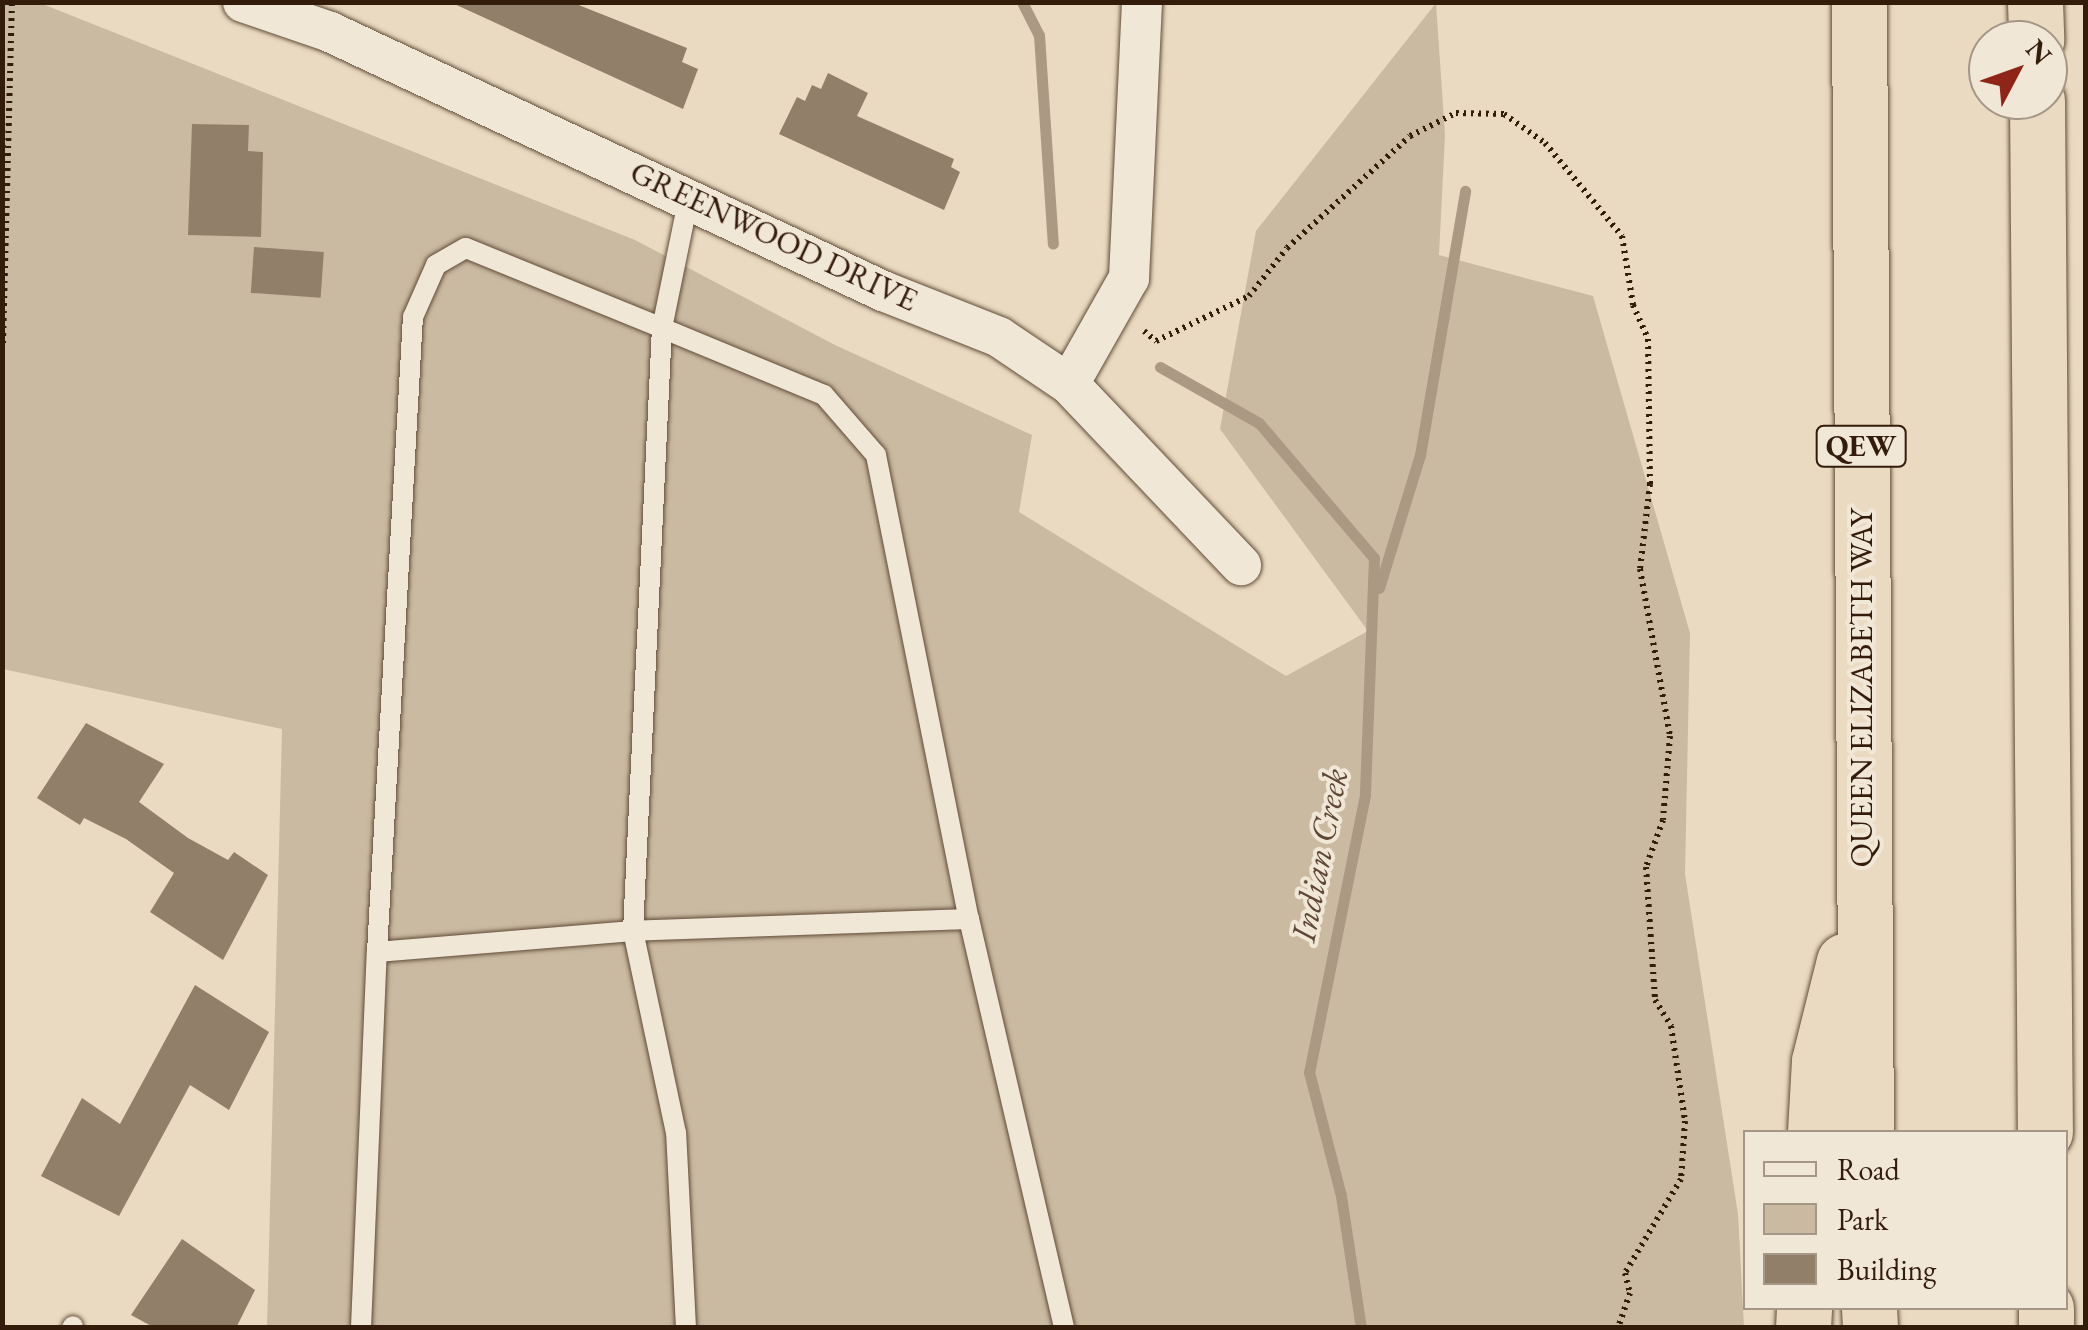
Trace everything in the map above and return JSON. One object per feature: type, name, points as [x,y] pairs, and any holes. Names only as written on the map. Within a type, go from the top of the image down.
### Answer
[{"type":"highway","name":"QUEEN ELIZABETH WAY","points":[[1859,2],[1866,1130]]},
{"type":"highway","points":[[2036,120],[2045,1130]]},
{"type":"highway","points":[[1815,1130],[1819,1060],[1862,890]]},
{"type":"street","name":"GREENWOOD DRIVE","points":[[242,2],[334,18],[883,291],[999,338],[1069,384],[1241,565]]},
{"type":"street","points":[[1069,384],[1130,278],[1142,2]]},
{"type":"lane","points":[[686,1328],[676,1133],[633,931],[662,328],[690,194]]},
{"type":"lane","points":[[361,1328],[377,952],[413,318],[436,265],[466,248],[824,395],[876,455],[969,918],[1064,1328]]},
{"type":"lane","points":[[377,952],[633,931],[969,918]]},
{"type":"path","points":[[3,342],[12,2]]},
{"type":"path","points":[[1112,306],[1156,341],[1249,296],[1287,248],[1410,136],[1456,113],[1504,114],[1545,143],[1622,236],[1633,305],[1648,338],[1650,484],[1640,570],[1670,736],[1662,820],[1646,868],[1655,1000],[1671,1026],[1684,1121],[1681,1179],[1625,1273],[1630,1293],[1618,1328]]},
{"type":"green space","points":[[3,3],[40,3],[635,240],[835,345],[1032,435],[1019,512],[1286,676],[1368,631],[1220,429],[1256,231],[1436,3],[1445,135],[1439,255],[1593,296],[1690,633],[1685,874],[1738,1214],[1744,1327],[267,1327],[282,729],[3,669]]},
{"type":"building","points":[[450,2],[571,2],[687,48],[682,62],[698,69],[683,109]]},
{"type":"building","points":[[828,73],[868,93],[857,116],[954,159],[951,167],[960,172],[944,210],[779,134],[797,97],[805,101],[812,85],[821,89]]},
{"type":"building","points":[[192,124],[249,125],[248,151],[263,152],[261,237],[188,235]]},
{"type":"building","points":[[254,247],[324,252],[321,298],[251,293]]},
{"type":"building","points":[[86,723],[164,764],[139,802],[188,838],[228,860],[234,852],[268,875],[223,960],[150,912],[174,873],[126,839],[84,818],[80,825],[37,798]]},
{"type":"building","points":[[195,985],[269,1032],[229,1110],[190,1085],[119,1216],[41,1176],[82,1098],[120,1124]]},
{"type":"building","points":[[182,1239],[255,1290],[236,1328],[155,1328],[131,1315]]},
{"type":"waterway","name":"Indian Creek","points":[[1022,2],[1039,35],[1053,244]]},
{"type":"waterway","points":[[1379,588],[1420,455],[1465,191]]},
{"type":"waterway","name":"Indian Creek","points":[[1160,367],[1259,423],[1374,558],[1365,795],[1309,1072],[1341,1196],[1361,1328]]}]
